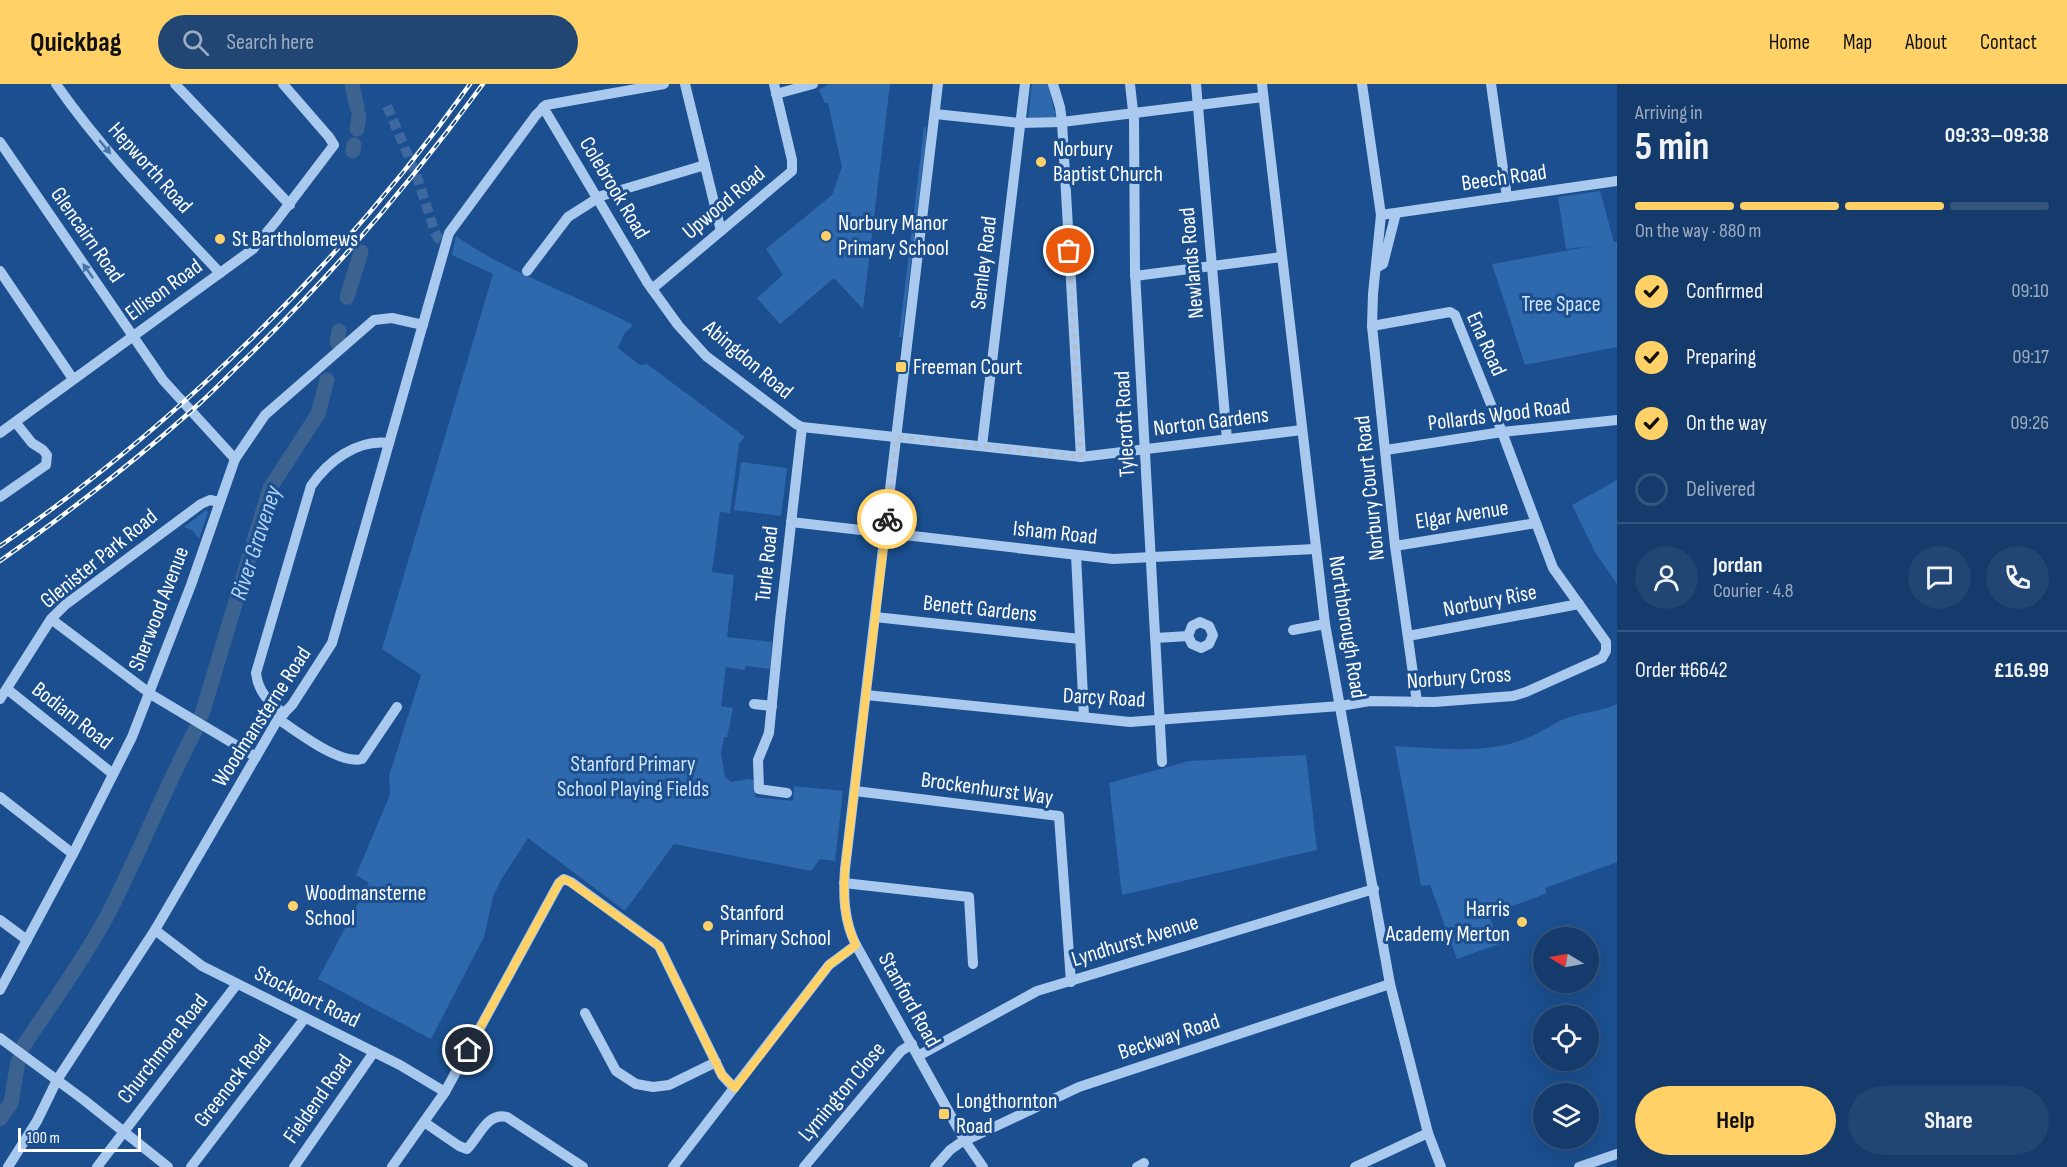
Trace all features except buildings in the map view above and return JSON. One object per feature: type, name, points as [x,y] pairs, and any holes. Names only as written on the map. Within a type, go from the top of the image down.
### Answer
[{"type":"street","name":"Hepworth Road","points":[[56,84],[79,117],[121,167],[220,273]]},
{"type":"street","points":[[175,84],[290,205]]},
{"type":"street","name":"Ellison Road","points":[[1,431],[16,423],[253,249],[290,205],[328,154],[334,142],[283,84]]},
{"type":"street","points":[[543,107],[553,103],[647,85],[664,84]]},
{"type":"street","points":[[685,84],[722,231]]},
{"type":"street","points":[[775,89],[813,84]]},
{"type":"street","name":"Stanford Road","points":[[938,84],[844,883],[847,921],[856,945],[965,1141],[982,1167]]},
{"type":"street","name":"Semley Road","points":[[982,446],[1025,84]]},
{"type":"street","points":[[1053,84],[1062,122],[1081,457]]},
{"type":"street","name":"Tylecroft Road","points":[[1130,84],[1134,114],[1136,276],[1162,762]]},
{"type":"street","name":"Newlands Road","points":[[1196,84],[1227,439]]},
{"type":"street","name":"Northborough Road","points":[[1262,84],[1325,624],[1390,984],[1428,1133],[1441,1167]]},
{"type":"street","name":"Norbury Court Road","points":[[1362,84],[1381,215],[1372,326],[1395,546],[1417,702]]},
{"type":"street","points":[[1491,84],[1507,197]]},
{"type":"street","name":"Upwood Road","points":[[652,288],[793,169],[775,89]]},
{"type":"street","points":[[934,114],[1020,123],[1062,122],[1263,97]]},
{"type":"street","name":"Colebrook Road","points":[[543,107],[652,288]]},
{"type":"street","name":"Woodmansterne Road","points":[[8,1167],[37,1121],[57,1080],[155,930],[281,716],[292,705],[332,643],[446,243],[454,225],[543,107]]},
{"type":"street","name":"Glencairn Road","points":[[0,142],[163,380],[235,459]]},
{"type":"street","points":[[527,271],[568,217],[597,198],[705,165]]},
{"type":"street","name":"Beech Road","points":[[1396,213],[1617,181]]},
{"type":"street","points":[[1381,215],[1396,213]]},
{"type":"street","name":"Norbury Court Road","points":[[1376,268],[1383,264],[1396,213]]},
{"type":"street","points":[[1136,276],[1282,257]]},
{"type":"street","points":[[0,272],[73,379]]},
{"type":"street","name":"Abingdon Road","points":[[652,288],[678,325],[701,351],[802,427]]},
{"type":"street","name":"Ena Road","points":[[1372,326],[1453,313],[1502,432]]},
{"type":"street","name":"Sherwood Avenue","points":[[0,990],[73,854],[132,737],[191,585],[235,459],[265,415],[374,320],[392,318],[423,325]]},
{"type":"street","name":"Pollards Wood Road","points":[[1386,450],[1502,432],[1617,420]]},
{"type":"street","points":[[0,497],[46,465],[47,455],[32,443],[16,423]]},
{"type":"street","name":"Norton Gardens","points":[[802,427],[1081,457],[1302,430]]},
{"type":"street","name":"Turle Road","points":[[787,793],[759,789],[758,760],[769,737],[802,427]]},
{"type":"street","points":[[1502,432],[1555,572],[1579,604]]},
{"type":"street","points":[[389,443],[373,443],[351,450],[321,471],[311,486],[256,673],[260,690],[281,716],[319,746],[356,760],[362,759],[397,707]]},
{"type":"street","name":"Glenister Park Road","points":[[3,694],[51,619],[65,605],[201,504],[210,500],[219,502]]},
{"type":"street","name":"Isham Road","points":[[791,522],[1113,559],[1315,549]]},
{"type":"street","name":"Elgar Avenue","points":[[1395,546],[1536,523]]},
{"type":"street","points":[[1076,555],[1084,717]]},
{"type":"street","name":"Norbury Rise","points":[[1408,636],[1579,604]]},
{"type":"street","name":"Norbury Cross","points":[[1340,706],[1370,701],[1417,702],[1494,698],[1520,694],[1599,661],[1606,651],[1605,642],[1579,604]]},
{"type":"street","name":"Benett Gardens","points":[[875,616],[1080,639]]},
{"type":"street","points":[[51,619],[148,692],[256,757]]},
{"type":"street","points":[[1293,630],[1325,624]]},
{"type":"street","points":[[1156,638],[1188,636]]},
{"type":"street","name":"Bodiam Road","points":[[3,694],[113,774]]},
{"type":"street","name":"Darcy Road","points":[[866,695],[1130,722],[1340,706]]},
{"type":"street","points":[[754,704],[772,706]]},
{"type":"street","name":"Brockenhurst Way","points":[[855,791],[1059,816],[1071,982]]},
{"type":"street","points":[[0,797],[73,854]]},
{"type":"street","points":[[392,1167],[445,1092],[559,883],[564,879],[659,946],[725,1080],[735,1088]]},
{"type":"street","points":[[844,883],[969,897],[973,964]]},
{"type":"street","name":"Lyndhurst Avenue","points":[[918,1056],[1030,994],[1374,889]]},
{"type":"street","points":[[0,920],[27,940]]},
{"type":"street","name":"Stockport Road","points":[[155,930],[202,966],[374,1052],[445,1092]]},
{"type":"street","points":[[673,1167],[829,965],[856,945]]},
{"type":"street","name":"Churchmore Road","points":[[97,1167],[237,984]]},
{"type":"street","name":"Beckway Road","points":[[965,1141],[1079,1088],[1390,984]]},
{"type":"street","points":[[585,1013],[616,1071],[636,1084],[653,1087],[667,1086],[716,1062]]},
{"type":"street","name":"Greenock Road","points":[[191,1167],[305,1018]]},
{"type":"street","points":[[0,1038],[168,1167]]},
{"type":"street","name":"Lymington Close","points":[[804,1167],[901,1051],[912,1044]]},
{"type":"street","name":"Fieldend Road","points":[[294,1167],[374,1052]]},
{"type":"street","points":[[424,1122],[467,1149],[492,1118],[503,1116],[583,1167]]},
{"type":"street","points":[[1355,1167],[1428,1133]]},
{"type":"street","points":[[935,1167],[950,1150],[965,1141]]},
{"type":"street","points":[[1579,1167],[1617,1154]]},
{"type":"green space","points":[[829,84],[890,84],[863,309],[834,278],[780,324],[757,298],[783,275],[766,249],[832,195],[842,167],[828,103],[825,103],[819,90]]},
{"type":"green space","points":[[1032,84],[1048,84],[1056,117],[1028,118]]},
{"type":"green space","points":[[924,127],[926,128],[926,143],[902,337],[899,337]]},
{"type":"green space","name":"Tree Space","points":[[1600,191],[1614,242],[1617,242],[1617,347],[1525,365],[1492,264],[1592,246],[1566,249],[1558,197]]},
{"type":"green space","name":"Stanford Primary School Playing Fields","points":[[456,236],[499,262],[633,325],[624,334],[618,348],[640,365],[647,364],[745,437],[739,444],[730,513],[720,512],[712,572],[734,575],[727,637],[772,642],[770,669],[746,666],[745,670],[726,667],[721,706],[733,708],[721,753],[725,777],[731,782],[749,779],[757,781],[755,797],[793,801],[794,786],[843,791],[835,861],[820,859],[811,871],[674,844],[625,911],[528,838],[501,880],[493,897],[484,937],[431,1039],[318,979],[369,883],[356,875],[390,795],[389,776],[421,675],[382,649],[493,274],[452,255]]},
{"type":"green space","points":[[741,462],[787,468],[781,516],[734,510]]},
{"type":"green space","points":[[1617,480],[1617,584],[1595,552],[1572,505]]},
{"type":"green space","points":[[206,510],[208,512],[199,539],[193,531],[184,527]]},
{"type":"green space","points":[[1617,704],[1617,862],[1545,888],[1547,893],[1489,915],[1499,944],[1457,959],[1430,885],[1421,886],[1395,746],[1445,749],[1495,747],[1537,734],[1564,719]]},
{"type":"green space","points":[[1306,755],[1317,850],[1122,895],[1109,783],[1189,761]]},
{"type":"waterway","name":"River Graveney","points":[[352,84],[357,108]]},
{"type":"waterway","name":"River Graveney","points":[[357,129],[359,116]]},
{"type":"waterway","name":"River Graveney","points":[[353,151],[354,145]]},
{"type":"waterway","name":"River Graveney","points":[[347,297],[361,252]]},
{"type":"waterway","name":"River Graveney","points":[[337,342],[339,331]]},
{"type":"waterway","name":"River Graveney","points":[[202,714],[270,488],[318,414],[327,380]]},
{"type":"waterway","name":"River Graveney","points":[[24,1045],[106,918],[195,731]]},
{"type":"waterway","name":"River Graveney","points":[[0,1119],[11,1103],[18,1061]]},
{"type":"tunnel","points":[[387,106],[416,174],[435,232],[438,238],[446,243]]},
{"type":"railway","points":[[0,546],[131,447],[194,393],[255,335],[369,213],[470,84]]},
{"type":"railway","points":[[0,561],[77,505],[152,445],[205,398],[272,332],[305,299],[397,195],[483,84]]},
{"type":"way so far","points":[[887,519],[897,437],[1081,457],[1069,251]]},
{"type":"place","name":"Norbury Baptist Church","points":[[1041,162]]},
{"type":"place","name":"Norbury Manor Primary School","points":[[826,236]]},
{"type":"place","name":"St Bartholomews","points":[[220,239]]},
{"type":"place","name":"Freeman Court","points":[[901,367]]},
{"type":"place","name":"Woodmansterne School","points":[[293,906]]},
{"type":"place","name":"Harris Academy Merton","points":[[1522,922]]},
{"type":"place","name":"Stanford Primary School","points":[[708,926]]},
{"type":"place","name":"Longthornton Road","points":[[944,1114]]},
{"type":"route","points":[[468,1050],[559,883],[564,879],[659,946],[722,1075],[735,1088],[829,965],[856,945],[847,921],[844,893],[845,869],[887,519]]}]
